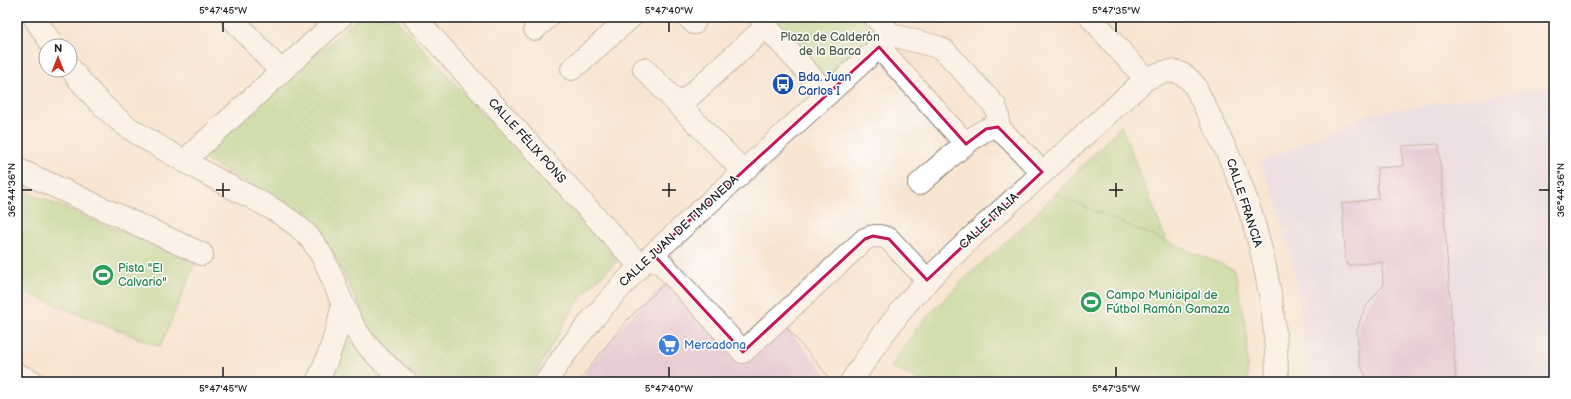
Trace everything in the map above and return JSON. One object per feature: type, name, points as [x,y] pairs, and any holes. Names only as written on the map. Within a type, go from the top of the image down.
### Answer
[{"type":"street","points":[[34,17],[48,38]]},
{"type":"street","points":[[230,17],[281,72]]},
{"type":"street","points":[[184,161],[341,17]]},
{"type":"street","name":"CALLE FÉLIX PONS","points":[[414,17],[646,260],[743,352],[865,239],[873,236],[881,236],[889,239],[927,280]]},
{"type":"street","points":[[572,69],[631,17]]},
{"type":"street","points":[[875,17],[885,41],[966,144]]},
{"type":"street","points":[[1091,17],[1146,78]]},
{"type":"street","points":[[679,106],[764,21],[827,94],[885,41],[938,47],[944,51],[995,106],[998,114],[998,127],[1042,172]]},
{"type":"street","points":[[644,69],[743,171]]},
{"type":"street","name":"CALLE FRANCIA","points":[[1146,78],[1160,72],[1171,71],[1189,78],[1195,86],[1228,154],[1254,223],[1265,270],[1274,318],[1277,382]]},
{"type":"street","points":[[78,77],[111,114],[131,129],[184,161],[294,223],[314,243],[322,254],[342,304],[353,325],[366,344],[384,364],[406,382]]},
{"type":"street","name":"CALLE ITALIA","points":[[851,382],[878,341],[927,280],[1042,172],[1146,78]]},
{"type":"street","name":"CALLE JUAN DE TIMONEDA","points":[[546,382],[576,338],[601,307],[646,260],[827,94]]},
{"type":"street","points":[[920,184],[966,144],[986,129],[998,127]]},
{"type":"street","points":[[17,169],[202,254]]},
{"type":"street","points":[[317,382],[337,334],[342,304]]},
{"type":"street","points":[[17,374],[33,382]]},
{"type":"highlighted area","points":[[879,47],[966,144],[986,129],[998,127],[1042,172],[927,280],[889,239],[873,236],[865,239],[743,352],[653,254]]},
{"type":"shaded area","points":[[1554,86],[1554,382],[1308,382],[1299,294],[1277,204],[1260,162],[1368,114]]},
{"type":"green space","points":[[359,17],[394,17],[618,260],[591,286],[572,310],[531,382],[427,382],[417,376],[391,357],[374,336],[332,251],[321,233],[290,207],[202,158]]},
{"type":"green space","name":"Plaza de Calderón de la Barca","points":[[771,17],[861,17],[878,37],[828,81]]},
{"type":"green space","points":[[1121,126],[1167,242],[1055,194]]},
{"type":"green space","name":"Pista \"El Calvario\"","points":[[19,189],[196,262],[160,347],[17,289],[17,194]]},
{"type":"green space","name":"Campo Municipal de Fútbol Ramón Gamaza","points":[[1055,194],[1235,270],[1246,326],[1248,382],[924,382],[891,367],[919,325],[965,278],[1024,226]]},
{"type":"green space","points":[[352,341],[393,382],[328,382],[339,349],[345,342]]},
{"type":"building","points":[[1439,144],[1456,382],[1368,382],[1359,361],[1357,332],[1361,317],[1367,305],[1383,286],[1382,262],[1346,265],[1342,203],[1378,199],[1377,168],[1403,166],[1402,146]]},
{"type":"building","name":"Mercadona","points":[[670,278],[748,363],[786,327],[828,376],[825,382],[578,382],[626,321]]},
{"type":"place","name":"Bda. Juan Carlos I","points":[[783,84]]},
{"type":"place","name":"Pista \"El Calvario\"","points":[[103,275]]},
{"type":"place","name":"Campo Municipal de Fútbol Ramón Gamaza","points":[[1091,302]]},
{"type":"place","name":"Mercadona","points":[[669,345]]}]
